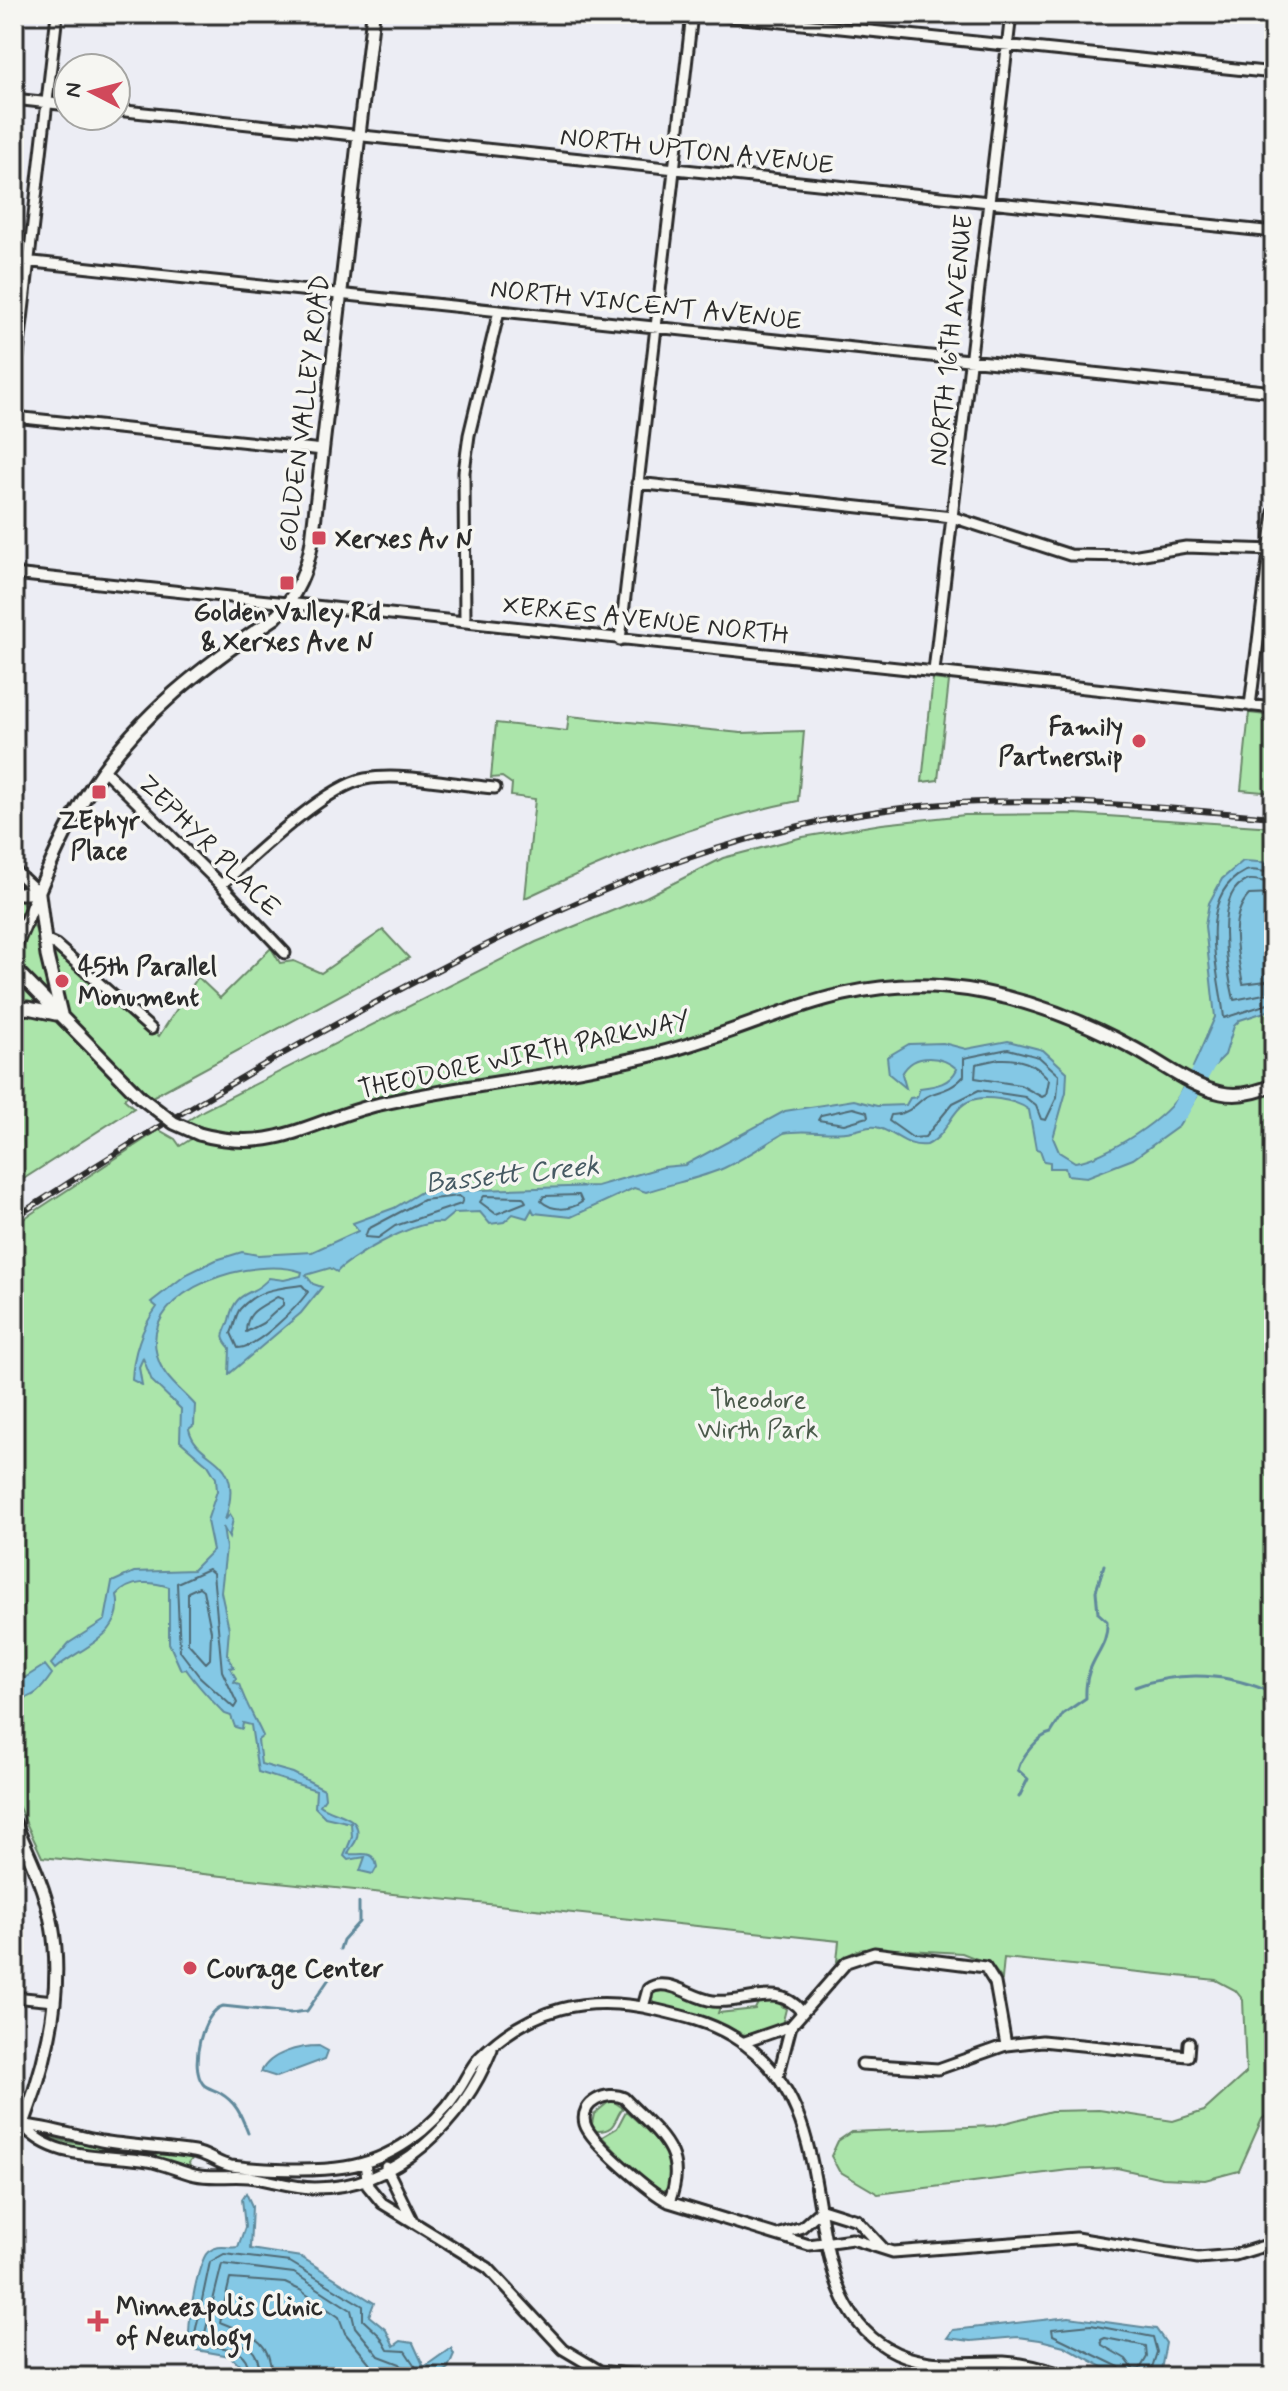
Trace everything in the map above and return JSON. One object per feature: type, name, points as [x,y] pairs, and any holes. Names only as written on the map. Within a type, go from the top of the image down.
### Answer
[{"type":"street","points":[[14,390],[57,14]]},
{"type":"street","name":"GOLDEN VALLEY ROAD","points":[[14,949],[78,811],[103,769],[129,735],[166,698],[290,603],[309,562],[373,14]]},
{"type":"street","points":[[620,640],[692,14]]},
{"type":"street","points":[[706,14],[1274,73]]},
{"type":"street","name":"NORTH 16TH AVENUE","points":[[934,671],[1011,14]]},
{"type":"street","points":[[14,99],[52,103]]},
{"type":"street","name":"NORTH UPTON AVENUE","points":[[132,112],[1274,232]]},
{"type":"street","name":"NORTH VINCENT AVENUE","points":[[14,260],[1274,392]]},
{"type":"street","points":[[465,620],[464,472],[469,435],[499,311]]},
{"type":"street","points":[[14,417],[323,450]]},
{"type":"street","points":[[637,483],[952,517],[1070,555],[1132,556],[1186,547],[1272,550]]},
{"type":"street","points":[[1250,706],[1272,550],[1274,512]]},
{"type":"street","name":"XERXES AVENUE NORTH","points":[[14,574],[1274,708]]},
{"type":"street","name":"ZEPHYR PLACE","points":[[103,769],[285,953]]},
{"type":"street","points":[[221,885],[320,802],[341,787],[361,779],[386,777],[495,788]]},
{"type":"street","points":[[14,870],[39,893],[45,940],[62,1016]]},
{"type":"street","points":[[14,893],[39,893]]},
{"type":"street","points":[[45,940],[56,945],[151,1029]]},
{"type":"street","name":"THEODORE WIRTH PARKWAY","points":[[14,968],[140,1097],[174,1123],[199,1134],[239,1142],[271,1140],[377,1105],[658,1054],[809,1001],[878,987],[968,989],[1034,1004],[1119,1041],[1204,1087],[1235,1095],[1274,1085]]},
{"type":"street","points":[[14,1010],[44,1010],[62,1016]]},
{"type":"street","points":[[14,1822],[40,1882],[50,1916],[55,1954],[54,2001],[23,2125],[14,2145]]},
{"type":"street","points":[[778,2077],[791,2026],[837,1970],[868,1953],[978,1964],[989,1970],[995,1983],[1006,2045]]},
{"type":"street","points":[[643,2007],[648,1989],[662,1984],[713,2001],[775,1995],[795,2003],[802,2012]]},
{"type":"street","points":[[14,1997],[54,2001]]},
{"type":"street","points":[[23,2125],[41,2126],[105,2141],[196,2152],[226,2165],[326,2169],[365,2163],[410,2140],[442,2113],[479,2058],[522,2024],[564,2006],[613,2001],[643,2007],[708,2024],[742,2043],[778,2077],[803,2123],[839,2290],[850,2313],[862,2328],[891,2350],[942,2364],[1026,2364],[1069,2377]]},
{"type":"street","points":[[742,2043],[791,2026]]},
{"type":"street","points":[[862,2064],[938,2069],[1006,2045],[1042,2041],[1188,2056],[1189,2043]]},
{"type":"street","points":[[23,2125],[35,2140],[59,2149],[149,2161],[196,2175],[226,2175],[317,2188],[366,2178],[424,2147],[453,2119],[474,2089],[492,2048]]},
{"type":"street","points":[[669,2202],[678,2171],[666,2141],[624,2098],[615,2094],[604,2095],[592,2103],[586,2113],[587,2128],[640,2184],[669,2202],[809,2245],[852,2239],[901,2252],[1076,2238],[1198,2258],[1235,2255],[1271,2244],[1274,2261]]},
{"type":"street","points":[[382,2157],[411,2218]]},
{"type":"street","points":[[365,2163],[366,2178],[382,2203],[488,2268],[551,2338],[580,2361],[622,2376],[654,2377]]},
{"type":"street","points":[[780,2234],[802,2227],[822,2209]]},
{"type":"street","points":[[822,2209],[857,2220],[885,2250]]},
{"type":"green space","points":[[933,679],[949,681],[938,780],[922,782]]},
{"type":"green space","points":[[1249,713],[1274,716],[1274,793],[1241,790]]},
{"type":"green space","points":[[569,716],[741,733],[804,731],[798,801],[728,818],[658,841],[525,898],[535,799],[511,796],[512,784],[502,777],[491,778],[496,723],[567,731]]},
{"type":"green space","name":"Theodore Wirth Park","points":[[1076,814],[1274,827],[1274,2110],[1262,2119],[1239,2171],[1205,2180],[1162,2178],[1117,2168],[1069,2170],[878,2194],[839,2171],[831,2156],[838,2141],[851,2132],[993,2126],[1051,2111],[1099,2110],[1173,2121],[1204,2111],[1246,2073],[1243,2000],[1235,1990],[1216,1980],[1004,1958],[1002,1979],[990,1964],[962,1953],[873,1948],[858,1950],[837,1961],[839,1941],[42,1857],[14,1797],[14,1225],[159,1130],[175,1139],[180,1146],[207,1129],[187,1121],[204,1110],[536,942],[646,897],[723,858],[803,837],[882,824],[965,815]]},
{"type":"green space","points":[[14,885],[40,939],[147,1033],[151,1029],[159,1036],[198,977],[220,998],[271,948],[280,963],[294,961],[321,973],[383,930],[409,958],[152,1097],[147,1093],[135,1099],[129,1094],[124,1099],[134,1108],[14,1185]]},
{"type":"green space","points":[[663,1989],[720,2007],[718,2013],[755,2009],[759,2001],[774,2000],[786,2009],[782,2025],[745,2035],[698,2015],[654,2003],[651,1993]]},
{"type":"green space","points":[[611,2100],[623,2108],[612,2126],[596,2131],[592,2124],[594,2114]]},
{"type":"green space","points":[[626,2111],[660,2144],[666,2154],[670,2175],[668,2188],[663,2191],[639,2175],[602,2137],[617,2128]]},
{"type":"green space","points":[[40,2135],[68,2142],[194,2156],[189,2163],[191,2170],[66,2148]]},
{"type":"water","points":[[1243,861],[1274,863],[1274,1009],[1240,1020],[1234,1026],[1225,1055],[1206,1074],[1193,1067],[1215,1017],[1205,926],[1209,903],[1222,879]]},
{"type":"water","points":[[1008,1041],[1043,1050],[1067,1072],[1066,1092],[1053,1138],[1059,1152],[1075,1162],[1102,1153],[1136,1134],[1165,1111],[1182,1089],[1197,1097],[1179,1126],[1133,1159],[1087,1177],[1067,1175],[1065,1168],[1050,1168],[1050,1162],[1044,1161],[1040,1150],[1036,1149],[1029,1110],[1011,1102],[982,1098],[961,1106],[944,1130],[927,1145],[907,1142],[873,1127],[844,1132],[784,1133],[715,1172],[646,1192],[634,1188],[571,1217],[534,1213],[532,1209],[527,1218],[513,1214],[504,1222],[490,1224],[480,1212],[454,1213],[442,1223],[415,1228],[381,1242],[337,1272],[330,1268],[306,1275],[313,1284],[322,1287],[301,1313],[229,1374],[230,1348],[224,1334],[236,1302],[269,1278],[284,1280],[301,1276],[302,1272],[258,1268],[232,1273],[207,1281],[185,1293],[167,1309],[157,1329],[158,1360],[166,1375],[195,1405],[194,1425],[189,1429],[194,1440],[218,1462],[230,1482],[225,1520],[230,1514],[233,1519],[229,1538],[223,1527],[226,1548],[221,1592],[229,1629],[227,1654],[234,1667],[230,1668],[236,1678],[234,1682],[239,1684],[263,1736],[258,1740],[261,1764],[293,1773],[324,1789],[325,1798],[320,1805],[355,1824],[356,1839],[348,1854],[373,1857],[377,1867],[373,1874],[360,1871],[365,1857],[348,1860],[344,1856],[352,1837],[351,1823],[325,1817],[315,1807],[316,1790],[258,1772],[251,1725],[243,1723],[242,1729],[235,1727],[231,1716],[214,1703],[186,1669],[181,1670],[169,1643],[169,1587],[141,1583],[122,1590],[117,1595],[115,1621],[108,1631],[55,1669],[51,1664],[69,1643],[105,1620],[112,1582],[134,1572],[193,1570],[213,1550],[207,1521],[217,1491],[216,1478],[208,1465],[180,1441],[181,1409],[152,1381],[143,1358],[139,1367],[142,1385],[132,1380],[139,1341],[157,1307],[151,1302],[187,1274],[242,1252],[258,1255],[312,1252],[358,1231],[353,1223],[394,1208],[421,1192],[597,1186],[663,1167],[685,1165],[785,1111],[854,1100],[877,1106],[906,1105],[910,1098],[917,1097],[920,1088],[946,1081],[957,1069],[945,1061],[921,1059],[902,1074],[906,1088],[889,1074],[887,1057],[909,1044],[943,1043],[966,1049]]},
{"type":"water","points":[[45,1665],[52,1674],[44,1685],[32,1695],[14,1701],[15,1684]]},
{"type":"water","points":[[319,2046],[328,2051],[325,2059],[277,2077],[261,2072],[278,2055],[303,2047]]},
{"type":"water","points":[[246,2193],[252,2206],[250,2249],[301,2257],[374,2303],[369,2316],[386,2330],[394,2346],[401,2341],[413,2343],[424,2367],[451,2348],[454,2354],[448,2368],[437,2377],[241,2377],[240,2366],[230,2356],[191,2349],[190,2315],[200,2269],[212,2249],[238,2247],[245,2227],[242,2199]]},
{"type":"water","points":[[1069,2317],[1156,2329],[1166,2343],[1161,2370],[1154,2377],[1121,2377],[1064,2346],[1040,2340],[1018,2337],[971,2341],[947,2338],[953,2330]]},
{"type":"waterway","name":"Bassett Creek","points":[[1179,1112],[1213,1051]]},
{"type":"waterway","points":[[1019,1797],[1028,1779],[1018,1770],[1027,1753],[1036,1742],[1051,1733],[1063,1714],[1086,1698],[1089,1673],[1107,1632],[1107,1621],[1098,1613],[1096,1591],[1104,1565]]},
{"type":"waterway","points":[[1135,1687],[1170,1678],[1205,1676],[1240,1682],[1274,1694]]},
{"type":"waterway","points":[[340,1949],[343,1940],[359,1922],[359,1903]]},
{"type":"waterway","points":[[248,2133],[234,2105],[204,2085],[199,2076],[200,2041],[209,2018],[223,2006],[290,2013],[307,2011],[333,1973]]},
{"type":"railway","points":[[14,1218],[214,1094],[420,979],[600,892],[724,846],[853,815],[964,803],[1097,803],[1274,817]]},
{"type":"place","name":"Xerxes Av N","points":[[319,538]]},
{"type":"place","name":"Golden Valley Rd & Xerxes Ave N","points":[[287,583]]},
{"type":"place","name":"Family Partnership","points":[[1139,741]]},
{"type":"place","name":"ZEphyr Place","points":[[99,792]]},
{"type":"place","name":"45th Parallel Monument","points":[[62,981]]},
{"type":"place","name":"Courage Center","points":[[190,1968]]},
{"type":"place","name":"Minneapolis Clinic of Neurology","points":[[98,2321]]}]
